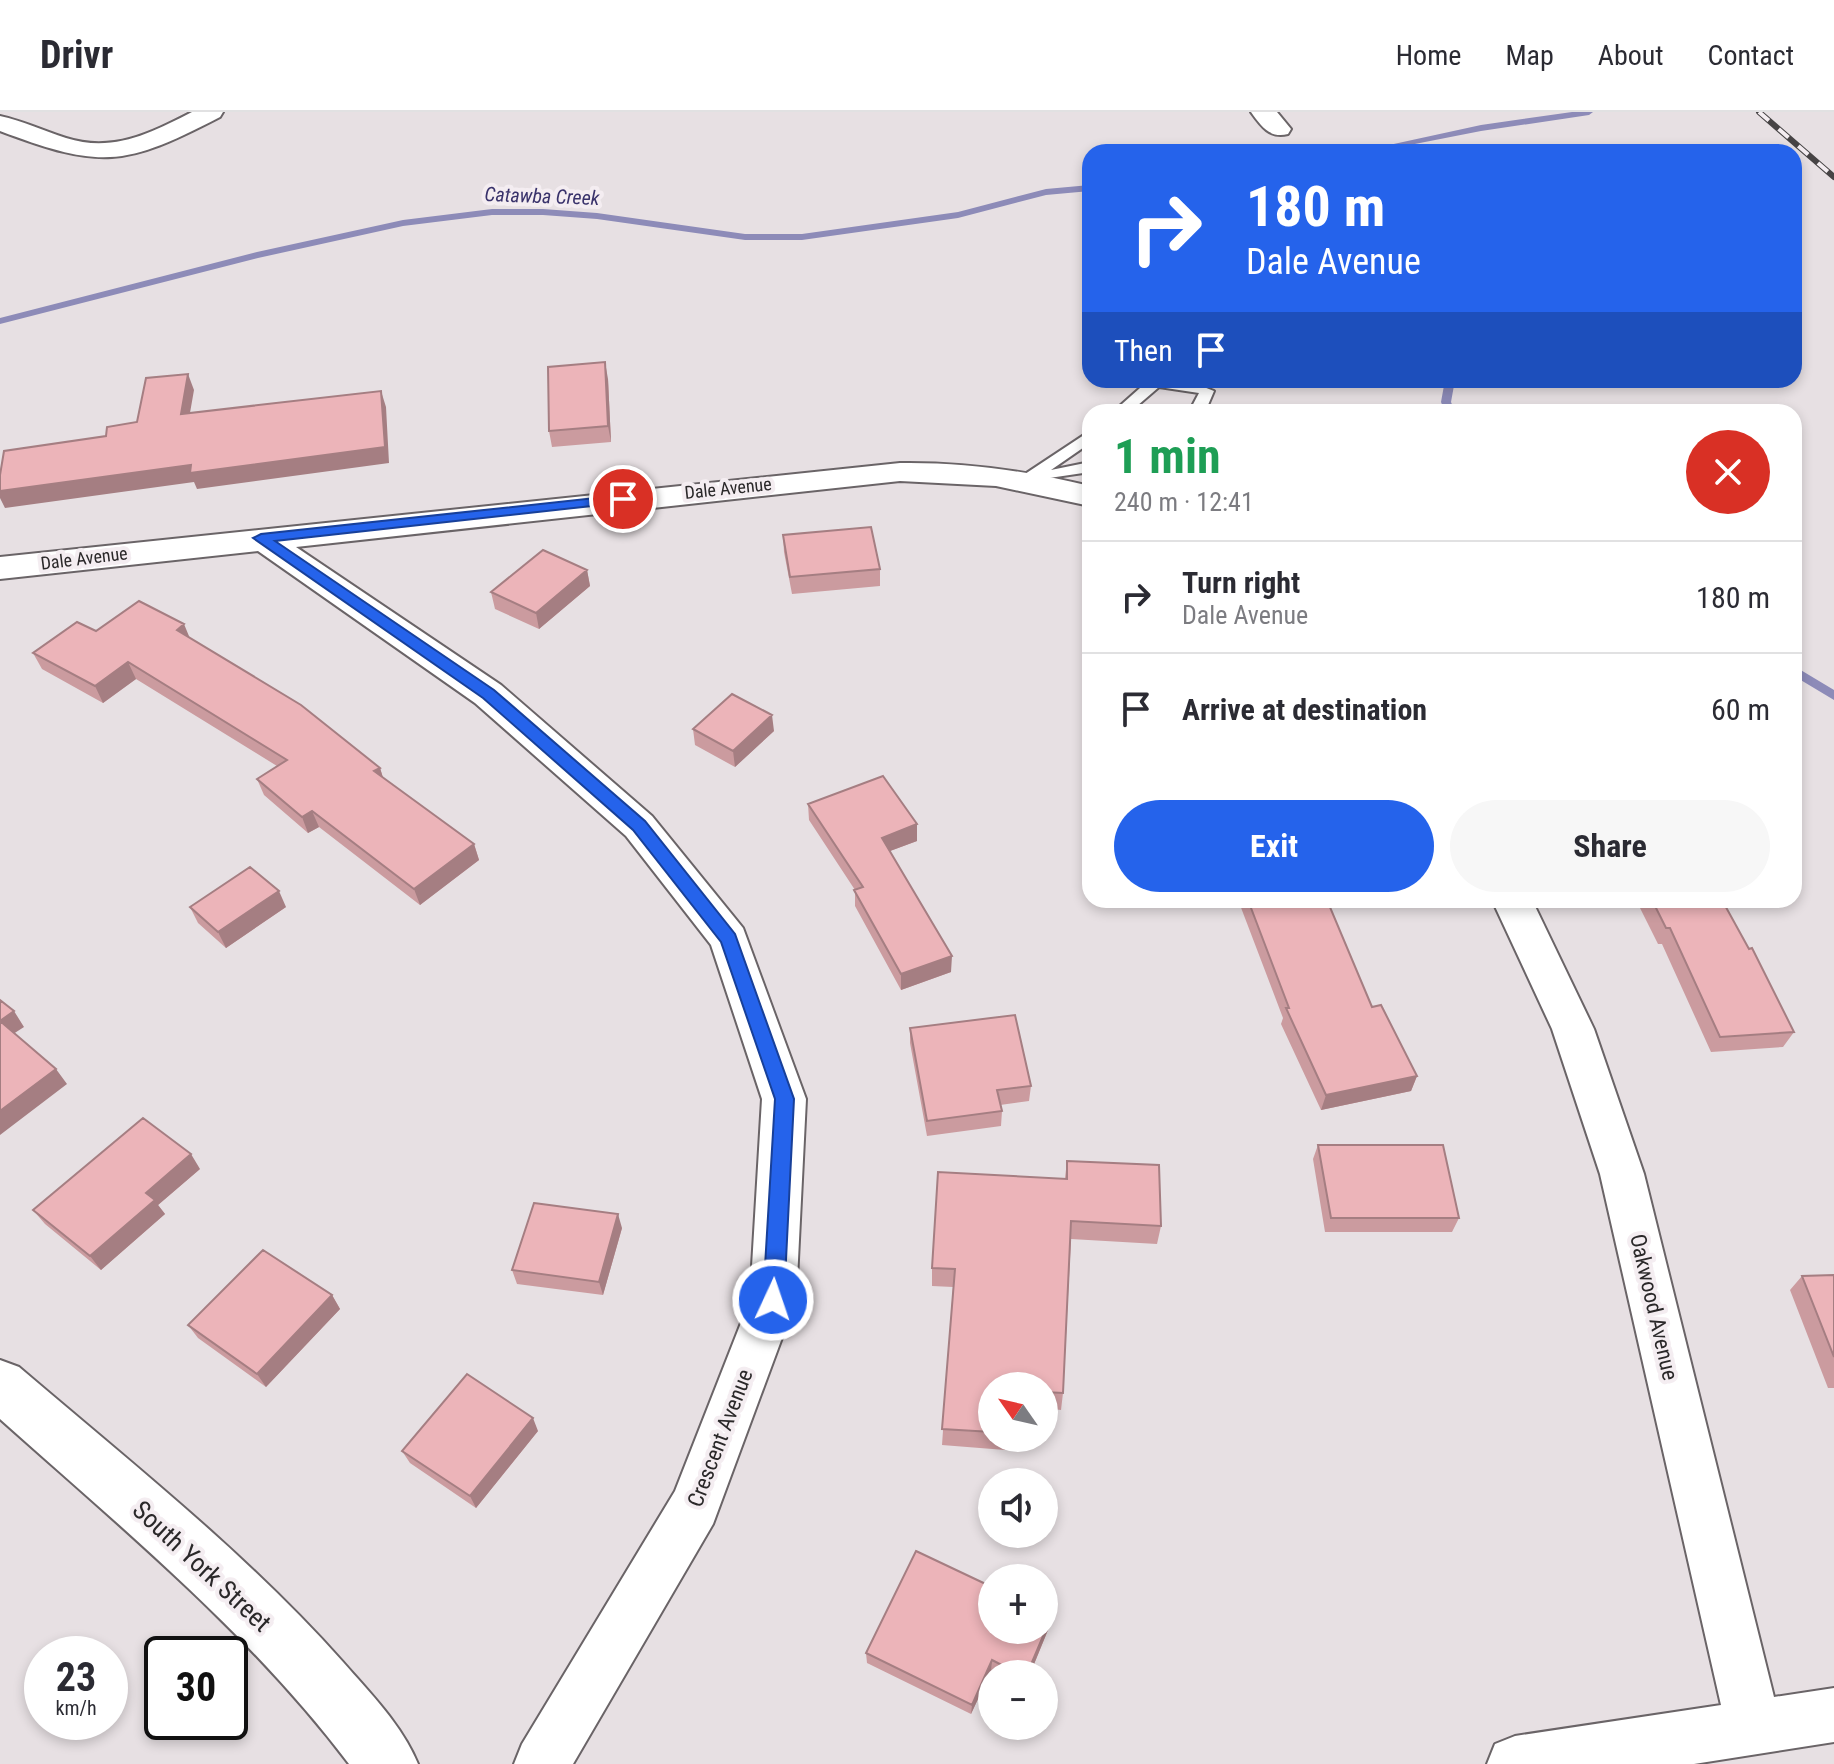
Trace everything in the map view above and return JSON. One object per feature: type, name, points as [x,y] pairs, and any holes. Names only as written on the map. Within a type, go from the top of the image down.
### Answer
[{"type":"main road","name":"South York Street","points":[[0,1385],[230,1588],[302,1661],[387,1764]]},
{"type":"street","points":[[0,123],[71,150],[117,154],[152,142],[211,112]]},
{"type":"street","name":"Dale Avenue","points":[[0,568],[900,472],[946,470],[1028,479]]},
{"type":"street","points":[[1028,479],[1082,494]]},
{"type":"street","name":"Crescent Avenue","points":[[261,538],[488,694],[639,826],[729,939],[784,1099],[773,1300],[695,1506],[542,1764]]},
{"type":"street","name":"Oakwood Avenue","points":[[1516,908],[1573,1029],[1622,1174],[1754,1728]]},
{"type":"street","points":[[1515,1764],[1834,1715]]},
{"type":"lane","points":[[1130,404],[1149,388]]},
{"type":"lane","points":[[1197,388],[1207,391],[1201,404]]},
{"type":"lane","points":[[1028,479],[1082,442]]},
{"type":"lane","points":[[1028,479],[1082,469]]},
{"type":"building","points":[[605,362],[608,426],[549,431],[548,367]]},
{"type":"building","points":[[188,374],[181,414],[381,391],[385,447],[190,473],[191,465],[0,491],[4,451],[106,436],[107,427],[137,422],[146,378]]},
{"type":"building","points":[[871,527],[880,569],[790,577],[783,535]]},
{"type":"building","points":[[543,550],[587,570],[536,613],[491,592]]},
{"type":"building","points":[[139,601],[184,624],[177,630],[301,705],[380,768],[374,771],[474,844],[414,889],[312,811],[302,817],[257,779],[287,760],[128,662],[95,686],[33,653],[77,622],[96,631]]},
{"type":"building","points":[[732,694],[772,715],[733,751],[693,729]]},
{"type":"building","points":[[883,776],[917,824],[882,838],[952,956],[901,974],[854,890],[863,887],[808,804]]},
{"type":"building","points":[[250,867],[279,891],[218,932],[190,907]]},
{"type":"building","points":[[1251,908],[1330,908],[1372,1007],[1381,1005],[1417,1076],[1326,1095],[1286,1008],[1289,1008]]},
{"type":"building","points":[[1656,908],[1726,908],[1749,949],[1752,948],[1794,1032],[1720,1037],[1670,928],[1666,928]]},
{"type":"building","points":[[0,1000],[14,1011],[0,1021]]},
{"type":"building","points":[[1015,1015],[1031,1086],[997,1090],[1002,1111],[927,1121],[910,1028]]},
{"type":"building","points":[[0,1021],[56,1069],[0,1111]]},
{"type":"building","points":[[143,1118],[191,1154],[146,1193],[155,1200],[90,1256],[33,1210]]},
{"type":"building","points":[[1318,1145],[1443,1145],[1459,1218],[1331,1218]]},
{"type":"building","points":[[1067,1161],[1159,1165],[1161,1226],[1071,1221],[1063,1393],[1058,1393],[1058,1372],[978,1372],[978,1431],[942,1429],[955,1269],[932,1268],[938,1172],[1067,1179]]},
{"type":"building","points":[[534,1203],[618,1214],[599,1282],[512,1270]]},
{"type":"building","points":[[263,1250],[332,1295],[257,1374],[188,1325]]},
{"type":"building","points":[[1834,1275],[1834,1357],[1802,1276]]},
{"type":"building","points":[[467,1374],[533,1418],[470,1496],[402,1451]]},
{"type":"building","points":[[916,1551],[978,1580],[978,1644],[1040,1644],[1033,1660],[978,1660],[978,1692],[972,1705],[866,1653]]},
{"type":"waterway","name":"Catawba Creek","points":[[1401,144],[1589,112]]},
{"type":"waterway","name":"Catawba Creek","points":[[0,321],[257,255],[403,223],[492,212],[597,216],[745,237],[802,237],[958,215],[1046,192],[1082,189]]},
{"type":"waterway","points":[[1447,404],[1449,388]]},
{"type":"waterway","points":[[1802,675],[1834,696]]},
{"type":"railway","points":[[1759,112],[1796,144]]},
{"type":"railway","points":[[1802,149],[1834,177]]},
{"type":"route","points":[[623,499],[261,538],[488,694],[639,826],[729,939],[784,1099],[773,1300]]}]
